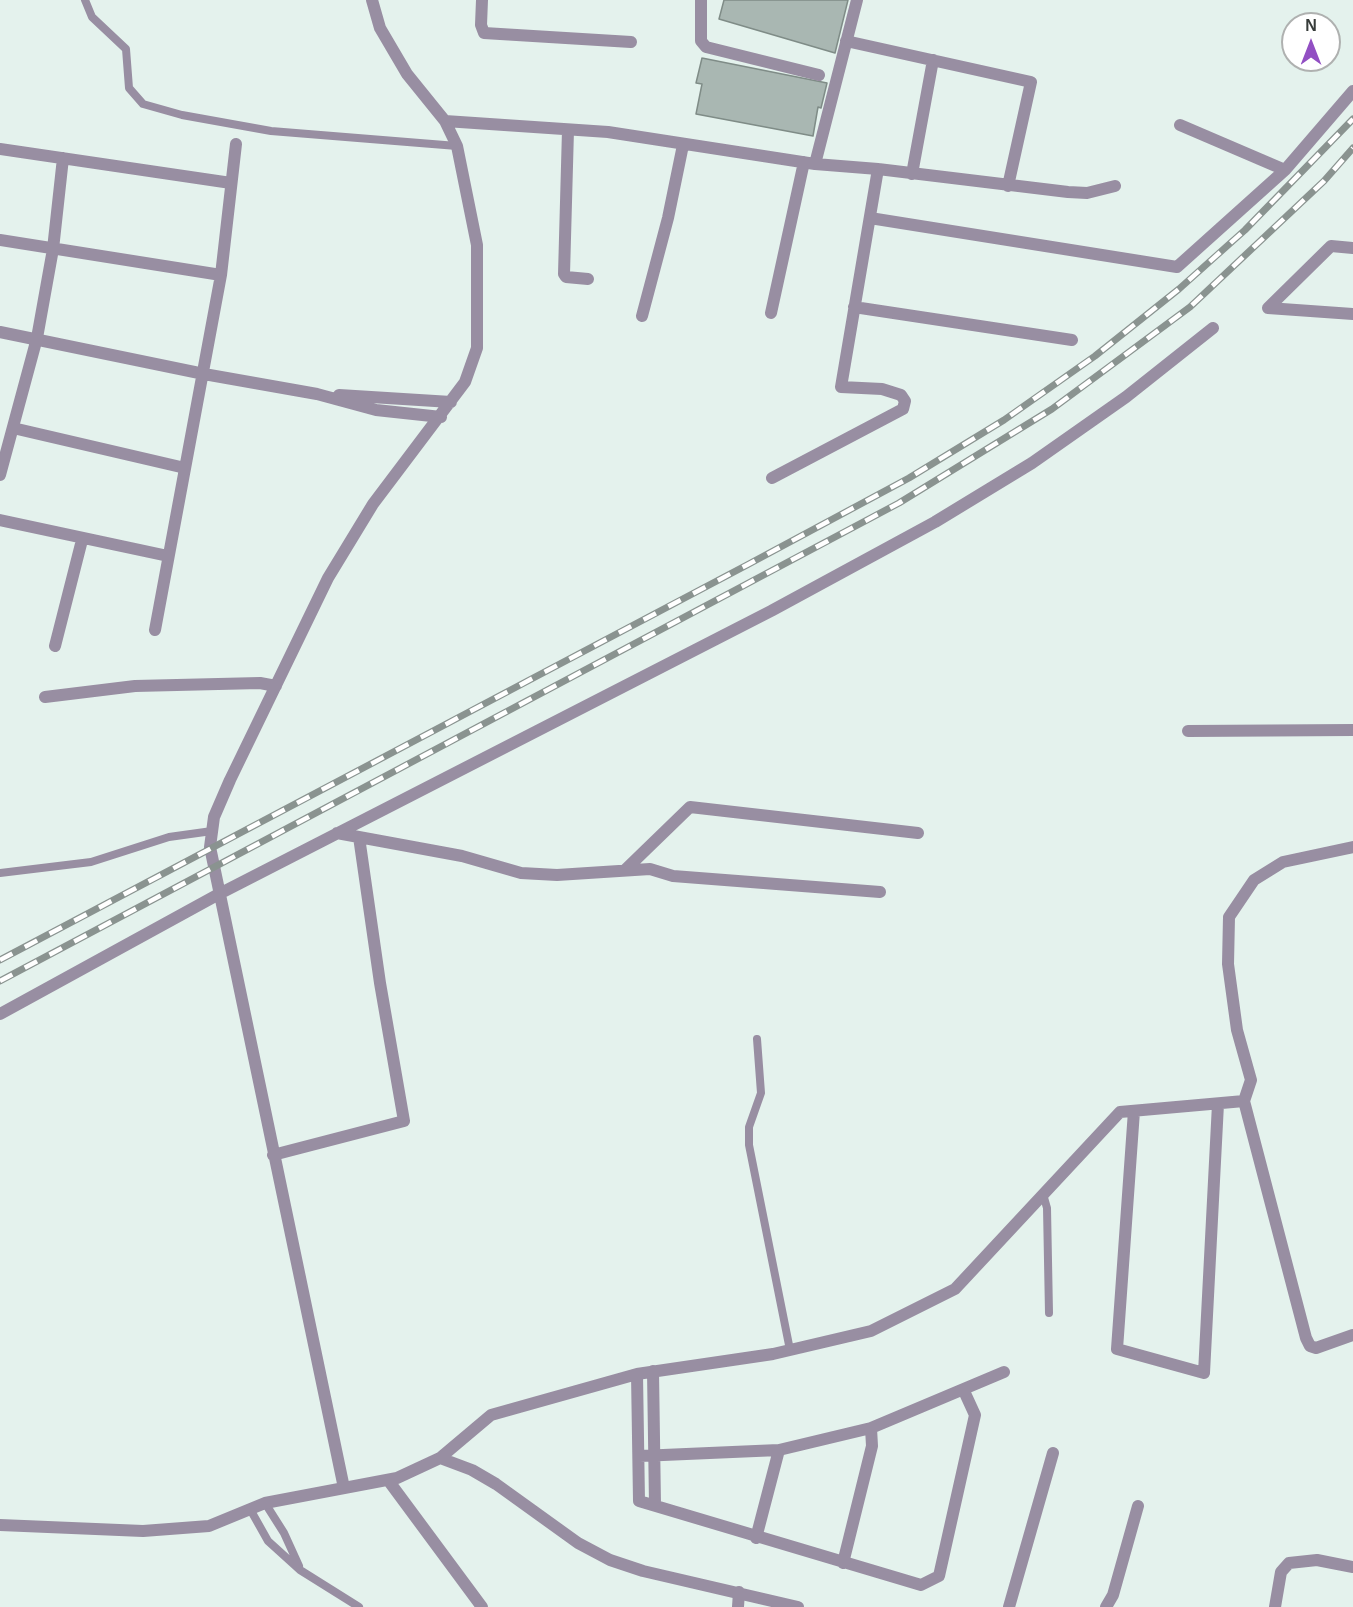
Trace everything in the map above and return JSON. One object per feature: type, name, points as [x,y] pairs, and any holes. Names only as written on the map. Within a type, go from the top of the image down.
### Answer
[{"type":"street","points":[[344,1488],[210,847],[214,817],[230,780],[328,578],[373,504],[441,417],[465,382],[477,348],[477,245],[457,146],[445,121],[407,74],[380,28],[372,0]]},
{"type":"street","points":[[482,0],[481,25],[484,33],[631,42]]},
{"type":"street","points":[[701,0],[701,41],[706,47],[819,75]]},
{"type":"street","points":[[771,313],[809,163],[857,0]]},
{"type":"street","points":[[846,41],[1031,82],[1008,186]]},
{"type":"street","points":[[912,174],[933,60]]},
{"type":"street","points":[[870,218],[1177,267],[1284,170],[1353,91]]},
{"type":"street","points":[[445,121],[608,132],[809,163],[878,169],[1008,186],[1087,193],[1115,186]]},
{"type":"street","points":[[1180,125],[1284,170]]},
{"type":"street","points":[[568,129],[564,274],[566,278],[588,279]]},
{"type":"street","points":[[155,630],[221,275],[236,144]]},
{"type":"street","points":[[642,316],[668,218],[683,145]]},
{"type":"street","points":[[0,149],[231,183]]},
{"type":"street","points":[[0,475],[37,338],[53,249],[63,158]]},
{"type":"street","points":[[772,478],[903,409],[905,401],[901,394],[882,389],[841,387],[878,169]]},
{"type":"street","points":[[0,240],[221,275]]},
{"type":"street","points":[[1353,248],[1331,246],[1268,308],[1353,314]]},
{"type":"street","points":[[854,307],[1072,340]]},
{"type":"street","points":[[0,1014],[219,894],[771,611],[935,522],[1032,463],[1126,397],[1213,328]]},
{"type":"street","points":[[0,332],[204,375],[317,394],[376,410],[441,417]]},
{"type":"street","points":[[317,394],[451,402]]},
{"type":"street","points":[[13,428],[185,468]]},
{"type":"street","points":[[0,520],[82,540],[168,556]]},
{"type":"street","points":[[55,646],[82,540]]},
{"type":"street","points":[[45,698],[135,686],[260,683],[276,686]]},
{"type":"street","points":[[1188,731],[1353,730]]},
{"type":"street","points":[[625,870],[690,807],[918,833]]},
{"type":"street","points":[[337,833],[462,856],[521,873],[557,875],[650,868],[672,876],[880,892]]},
{"type":"street","points":[[273,1155],[404,1120],[380,983],[359,837]]},
{"type":"street","points":[[1353,847],[1283,862],[1254,880],[1229,917],[1228,964],[1238,1030],[1251,1080],[1244,1101],[1306,1338],[1310,1346],[1316,1348],[1353,1335]]},
{"type":"street","points":[[0,1525],[143,1531],[209,1526],[265,1503],[388,1480],[440,1458],[491,1415],[637,1374],[790,1350],[870,1331],[956,1289],[1120,1112],[1244,1101]]},
{"type":"street","points":[[1134,1111],[1117,1349],[1204,1373],[1218,1104]]},
{"type":"street","points":[[653,1371],[655,1505]]},
{"type":"street","points":[[640,1456],[779,1450],[870,1428],[964,1391],[1004,1372]]},
{"type":"street","points":[[637,1374],[639,1501],[756,1538],[921,1585],[939,1576],[975,1415],[964,1391]]},
{"type":"street","points":[[843,1563],[872,1446],[870,1428]]},
{"type":"street","points":[[756,1538],[779,1450]]},
{"type":"street","points":[[1009,1607],[1053,1453]]},
{"type":"street","points":[[440,1458],[472,1470],[496,1484],[578,1543],[610,1560],[643,1571],[798,1607]]},
{"type":"street","points":[[388,1480],[482,1607]]},
{"type":"street","points":[[1106,1607],[1113,1595],[1138,1506]]},
{"type":"street","points":[[1275,1607],[1281,1572],[1288,1563],[1317,1560],[1353,1567]]},
{"type":"street","points":[[738,1607],[740,1592]]},
{"type":"lane","points":[[85,0],[92,17],[126,49],[129,88],[143,104],[182,115],[271,131],[457,146]]},
{"type":"lane","points":[[0,873],[91,862],[139,845],[212,831]]},
{"type":"lane","points":[[758,1039],[761,1093],[749,1127],[749,1145],[790,1350]]},
{"type":"lane","points":[[1043,1194],[1047,1208],[1049,1313]]},
{"type":"lane","points":[[265,1503],[284,1533],[300,1570]]},
{"type":"lane","points":[[250,1509],[268,1541],[300,1570],[359,1607]]},
{"type":"building","points":[[724,0],[848,0],[835,53],[719,19]]},
{"type":"building","points":[[702,58],[827,83],[821,108],[818,107],[813,136],[696,114],[702,84],[696,83]]},
{"type":"railway","points":[[0,960],[909,478],[1004,420],[1095,356],[1179,289],[1245,230],[1353,119]]},
{"type":"railway","points":[[0,981],[899,503],[1052,409],[1190,307],[1324,181],[1353,148]]}]
